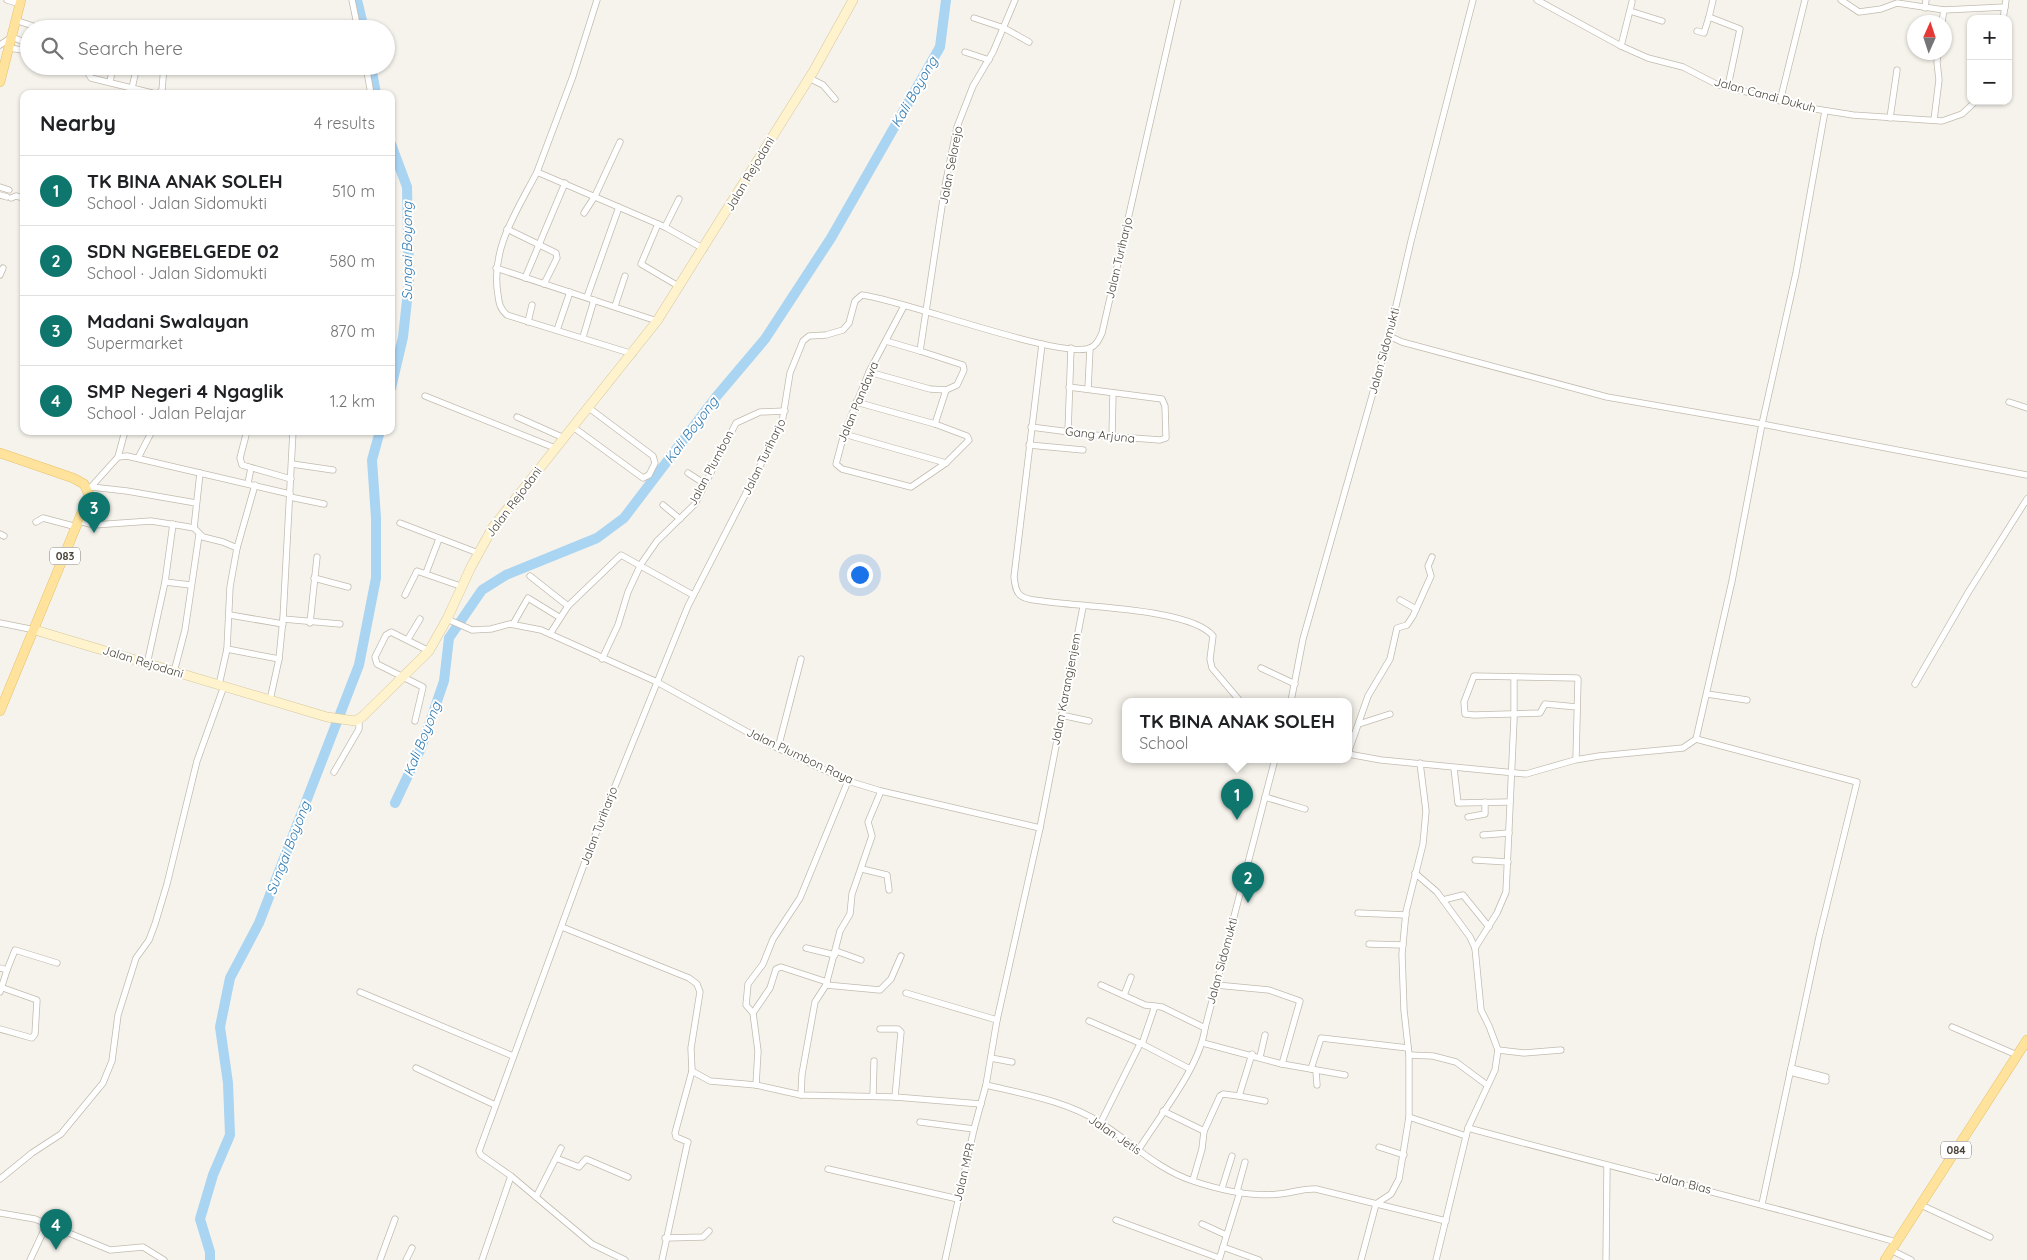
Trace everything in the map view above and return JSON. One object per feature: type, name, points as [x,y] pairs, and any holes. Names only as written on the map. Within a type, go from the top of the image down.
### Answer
[{"type":"main road","name":"Jalan Rejodani","points":[[35,630],[327,717],[354,720],[402,678],[428,650],[449,620],[478,554],[493,528],[633,354],[657,321],[704,250],[811,75],[853,0]]},
{"type":"main road","points":[[0,82],[20,2]]},
{"type":"main road","points":[[0,453],[73,478],[89,488]]},
{"type":"main road","name":"083","points":[[0,711],[4,691],[35,630],[88,501],[89,488]]},
{"type":"main road","name":"084","points":[[1885,1260],[2027,1040]]},
{"type":"street","points":[[7,0],[20,2]]},
{"type":"street","points":[[352,0],[356,20]]},
{"type":"street","points":[[597,0],[573,76],[537,172],[507,229],[495,278],[503,311],[507,315],[633,354]]},
{"type":"street","name":"Jalan Selorejo","points":[[920,351],[945,186],[957,127],[973,86],[989,60],[1015,0]]},
{"type":"street","name":"Jalan Turiharjo","points":[[511,1176],[481,1155],[480,1147],[590,848],[693,595],[776,436],[785,410],[790,374],[803,341],[809,336],[826,335],[844,330],[849,323],[854,301],[859,296],[865,295],[1042,344],[1071,348],[1090,348],[1099,340],[1178,0]]},
{"type":"street","name":"Jalan Sidomukti","points":[[1292,698],[1303,639],[1390,336],[1411,241],[1472,0]]},
{"type":"street","name":"Jalan Candi Dukuh","points":[[1537,0],[1551,3],[1622,46],[1648,58],[1683,67],[1716,84],[1780,101],[1825,111],[1942,121],[1962,114],[1972,105]]},
{"type":"street","points":[[1697,31],[1704,33],[1713,0]]},
{"type":"street","points":[[1780,101],[1805,0]]},
{"type":"street","points":[[1842,0],[1859,12],[1881,9],[1897,3],[1944,10],[2005,7]]},
{"type":"street","points":[[1926,0],[1926,8]]},
{"type":"street","points":[[2004,15],[2006,0]]},
{"type":"street","points":[[1622,46],[1632,2]]},
{"type":"street","points":[[1630,10],[1662,21]]},
{"type":"street","points":[[1943,15],[1944,10]]},
{"type":"street","points":[[1709,17],[1740,29],[1728,86]]},
{"type":"street","points":[[974,18],[1004,28],[1029,42]]},
{"type":"street","points":[[15,20],[20,22]]},
{"type":"street","points":[[0,44],[12,37],[20,40]]},
{"type":"street","points":[[9,48],[20,50]]},
{"type":"street","points":[[965,52],[989,60]]},
{"type":"street","points":[[1934,120],[1939,80],[1937,60]]},
{"type":"street","points":[[1890,118],[1897,70]]},
{"type":"street","points":[[89,75],[91,78],[140,90]]},
{"type":"street","points":[[110,82],[111,75]]},
{"type":"street","points":[[132,88],[135,75]]},
{"type":"street","points":[[162,90],[163,75]]},
{"type":"street","points":[[368,75],[370,90]]},
{"type":"street","points":[[811,75],[825,86],[835,99]]},
{"type":"street","points":[[1352,755],[1380,760],[1510,774],[1535,773],[1576,759],[1684,748],[1696,739],[1732,580],[1762,424],[1796,273],[1825,111]]},
{"type":"street","points":[[584,213],[595,196],[620,142]]},
{"type":"street","points":[[537,172],[665,227],[704,250]]},
{"type":"street","points":[[526,278],[565,183]]},
{"type":"street","points":[[0,187],[20,197]]},
{"type":"street","points":[[0,195],[11,194]]},
{"type":"street","points":[[665,227],[679,199]]},
{"type":"street","points":[[587,297],[619,207]]},
{"type":"street","points":[[658,224],[641,265],[680,287]]},
{"type":"street","points":[[507,229],[558,255],[544,284]]},
{"type":"street","points":[[0,275],[3,268]]},
{"type":"street","points":[[496,268],[657,321]]},
{"type":"street","points":[[615,306],[625,276]]},
{"type":"street","points":[[557,330],[570,292]]},
{"type":"street","points":[[583,337],[594,300]]},
{"type":"street","points":[[528,322],[532,305]]},
{"type":"street","name":"Jalan Pandawa","points":[[904,306],[869,372],[856,402],[844,434],[836,464],[842,469],[909,487],[946,463]]},
{"type":"street","points":[[1390,336],[1402,342],[1607,396],[2027,476]]},
{"type":"street","points":[[869,372],[930,389],[946,390],[958,385],[964,370],[963,365],[886,340]]},
{"type":"street","points":[[1042,344],[1014,577],[1017,590],[1025,598],[1083,606],[1118,608],[1162,615],[1207,629],[1213,636],[1210,659],[1212,668],[1237,698]]},
{"type":"street","points":[[1068,432],[1071,348]]},
{"type":"street","points":[[1088,390],[1090,348]]},
{"type":"street","points":[[1069,387],[1113,393],[1112,437]]},
{"type":"street","points":[[935,424],[946,390]]},
{"type":"street","name":"Gang Arjuna","points":[[1031,427],[1112,437],[1164,440],[1166,436],[1165,406],[1162,399],[1113,393]]},
{"type":"street","points":[[425,396],[556,448]]},
{"type":"street","points":[[844,434],[946,463],[969,438],[935,424],[856,402]]},
{"type":"street","points":[[2008,402],[2027,408]]},
{"type":"street","points":[[573,427],[643,478],[649,475],[655,463],[653,456],[589,408]]},
{"type":"street","name":"Jalan Plumbon","points":[[602,659],[618,625],[628,592],[640,566],[657,541],[695,504],[736,423],[760,412],[785,410]]},
{"type":"street","points":[[517,417],[564,438]]},
{"type":"street","points":[[89,488],[118,457],[124,435]]},
{"type":"street","points":[[138,458],[150,435]]},
{"type":"street","points":[[246,435],[240,462],[251,468],[291,479]]},
{"type":"street","points":[[270,700],[279,660],[283,622],[293,435]]},
{"type":"street","points":[[1029,445],[1083,450]]},
{"type":"street","points":[[118,457],[138,458],[248,483],[324,504]]},
{"type":"street","points":[[292,464],[333,470]]},
{"type":"street","points":[[248,483],[251,468]]},
{"type":"street","points":[[200,473],[194,528],[199,535],[236,548]]},
{"type":"street","points":[[688,473],[705,484]]},
{"type":"street","points":[[0,1179],[32,1153],[61,1134],[103,1083],[110,1068],[118,1015],[136,958],[147,943],[155,924],[197,760],[222,686],[230,615],[230,587],[236,548],[255,485]]},
{"type":"street","points":[[89,488],[196,503]]},
{"type":"street","points":[[1915,684],[1969,591],[2027,499]]},
{"type":"street","points":[[663,504],[680,519]]},
{"type":"street","points":[[36,522],[43,518],[94,525],[141,521],[194,528]]},
{"type":"street","points":[[400,523],[478,554]]},
{"type":"street","points":[[147,664],[165,582],[173,524]]},
{"type":"street","points":[[174,672],[185,630],[199,535]]},
{"type":"street","points":[[426,573],[439,539]]},
{"type":"street","points":[[550,634],[568,606],[619,556],[626,555],[640,566],[693,595]]},
{"type":"street","points":[[310,622],[317,557]]},
{"type":"street","points":[[1352,742],[1368,696],[1390,659],[1397,628],[1407,624],[1431,576],[1428,566],[1432,557]]},
{"type":"street","points":[[405,596],[414,572],[426,573],[463,587]]},
{"type":"street","points":[[530,576],[568,606]]},
{"type":"street","points":[[314,578],[348,587]]},
{"type":"street","points":[[165,582],[191,585]]},
{"type":"street","points":[[449,620],[472,630],[491,629],[513,624],[528,598],[559,618]]},
{"type":"street","points":[[1400,600],[1416,609]]},
{"type":"street","name":"Jalan Karangjenjem","points":[[986,1085],[997,1020],[1040,828],[1083,606]]},
{"type":"street","points":[[230,615],[283,622],[340,624]]},
{"type":"street","points":[[408,639],[420,619]]},
{"type":"street","points":[[0,623],[35,630]]},
{"type":"street","name":"Jalan Plumbon Raya","points":[[513,624],[527,625],[550,634],[602,659],[657,682],[778,748],[848,781],[881,791],[1040,828]]},
{"type":"street","points":[[415,721],[423,687],[421,684],[402,678],[377,664],[375,658],[388,633],[408,639],[428,650]]},
{"type":"street","points":[[227,649],[279,660]]},
{"type":"street","points":[[778,748],[801,659]]},
{"type":"street","points":[[1261,668],[1295,684]]},
{"type":"street","points":[[1576,759],[1577,707],[1577,678],[1472,677],[1464,707],[1464,712],[1467,715],[1540,713],[1545,704],[1577,707]]},
{"type":"street","points":[[1475,948],[1497,913],[1506,892],[1514,678]]},
{"type":"street","points":[[1707,694],[1746,700]]},
{"type":"street","points":[[1358,724],[1390,714]]},
{"type":"street","points":[[1061,715],[1089,721]]},
{"type":"street","points":[[334,772],[359,730],[354,720]]},
{"type":"street","points":[[1696,739],[1857,782],[1819,937],[1762,1204]]},
{"type":"street","name":"Jalan Sidomukti","points":[[1139,1149],[1190,1069],[1203,1043],[1205,1028],[1274,763]]},
{"type":"street","points":[[1361,1260],[1376,1204],[1391,1194],[1396,1186],[1404,1155],[1410,1117],[1410,1055],[1402,988],[1403,945],[1406,915],[1423,844],[1426,811],[1420,763]]},
{"type":"street","points":[[1454,768],[1458,803],[1509,802]]},
{"type":"street","points":[[756,1085],[758,1051],[753,1013],[746,1005],[748,984],[763,964],[773,939],[800,898],[848,781]]},
{"type":"street","points":[[801,1095],[812,1013],[815,1002],[827,984],[840,931],[850,914],[852,894],[872,836],[867,825],[881,791]]},
{"type":"street","points":[[1265,797],[1305,809]]},
{"type":"street","points":[[1468,817],[1485,814],[1486,802]]},
{"type":"street","points":[[1483,835],[1509,834]]},
{"type":"street","points":[[1475,860],[1508,862]]},
{"type":"street","points":[[862,869],[888,875],[889,890]]},
{"type":"street","points":[[1415,873],[1443,900],[1470,937],[1475,948],[1481,1010],[1498,1050],[1495,1070],[1468,1128],[1436,1260]]},
{"type":"street","points":[[1443,900],[1463,895],[1489,927]]},
{"type":"street","points":[[1358,913],[1406,915]]},
{"type":"street","points":[[562,927],[694,981],[700,992],[691,1048],[692,1071],[675,1128],[676,1137],[686,1140],[687,1146],[665,1238],[662,1260]]},
{"type":"street","points":[[1369,944],[1403,945]]},
{"type":"street","points":[[806,948],[861,960]]},
{"type":"street","points":[[0,1029],[32,1038],[34,1034],[37,1000],[1,990],[15,950],[57,963]]},
{"type":"street","points":[[753,1013],[765,997],[779,967],[827,984],[880,990],[891,979],[901,956]]},
{"type":"street","points":[[0,968],[7,970]]},
{"type":"street","points":[[1124,995],[1131,977]]},
{"type":"street","points":[[1101,985],[1145,1005],[1162,1007],[1205,1028]]},
{"type":"street","points":[[1216,985],[1269,990],[1300,1001],[1282,1064]]},
{"type":"street","points":[[360,992],[513,1056]]},
{"type":"street","points":[[906,993],[997,1020]]},
{"type":"street","points":[[1101,1122],[1141,1044],[1155,1006]]},
{"type":"street","points":[[1089,1021],[1141,1044],[1190,1069]]},
{"type":"street","points":[[1952,1027],[2017,1055]]},
{"type":"street","points":[[880,1029],[898,1029],[901,1032],[895,1096]]},
{"type":"street","points":[[1260,1057],[1266,1035]]},
{"type":"street","points":[[1317,1085],[1314,1070],[1321,1038],[1408,1048]]},
{"type":"street","points":[[1203,1043],[1252,1054],[1282,1064],[1345,1075]]},
{"type":"street","points":[[1498,1050],[1524,1052],[1561,1050]]},
{"type":"street","points":[[1239,1096],[1252,1054]]},
{"type":"street","points":[[1410,1055],[1433,1056],[1456,1062],[1488,1085]]},
{"type":"street","points":[[991,1058],[1012,1062]]},
{"type":"street","points":[[873,1096],[874,1062]]},
{"type":"street","points":[[416,1068],[495,1105]]},
{"type":"street","points":[[1790,1070],[1826,1079]]},
{"type":"street","points":[[692,1071],[710,1080],[756,1085],[801,1095],[895,1096],[981,1104]]},
{"type":"street","name":"Jalan Jetis","points":[[986,1085],[1053,1102],[1101,1122],[1156,1163],[1192,1180],[1238,1192],[1279,1194],[1306,1188],[1376,1204]]},
{"type":"street","name":"Jalan MPR","points":[[945,1260],[974,1129],[986,1085]]},
{"type":"street","points":[[1192,1180],[1202,1149],[1204,1131],[1221,1094],[1265,1101]]},
{"type":"street","points":[[1163,1111],[1204,1131]]},
{"type":"street","points":[[1410,1117],[1466,1136]]},
{"type":"street","points":[[920,1122],[974,1129]]},
{"type":"street","name":"Jalan Bias","points":[[1468,1128],[1607,1166],[1762,1204],[1894,1246],[1911,1260]]},
{"type":"street","points":[[1379,1147],[1404,1155]]},
{"type":"street","points":[[536,1197],[561,1148]]},
{"type":"street","points":[[1222,1188],[1232,1156]]},
{"type":"street","points":[[556,1158],[579,1167],[586,1159],[628,1177]]},
{"type":"street","points":[[1116,1220],[1219,1259],[1238,1192],[1244,1162]]},
{"type":"street","points":[[1606,1260],[1607,1166]]},
{"type":"street","points":[[828,1169],[958,1199]]},
{"type":"street","points":[[482,1260],[511,1176],[592,1244],[625,1260]]},
{"type":"street","points":[[1376,1204],[1446,1221]]},
{"type":"street","points":[[1921,1205],[1990,1237]]},
{"type":"street","points":[[0,1212],[35,1219],[46,1226],[114,1251],[143,1247],[149,1248],[164,1260]]},
{"type":"street","points":[[380,1260],[395,1219]]},
{"type":"street","points":[[1202,1224],[1226,1235]]},
{"type":"street","points":[[30,1260],[46,1226]]},
{"type":"street","points":[[665,1238],[691,1236],[703,1238],[709,1231]]},
{"type":"street","points":[[1223,1247],[1260,1260]]},
{"type":"street","points":[[406,1260],[412,1248]]},
{"type":"waterway","name":"Sungai Boyong","points":[[357,0],[362,20]]},
{"type":"waterway","name":"Kali Boyong","points":[[395,803],[421,748],[444,681],[449,638],[482,590],[506,575],[597,538],[624,518],[716,397],[765,339],[831,238],[940,47],[946,0]]},
{"type":"waterway","name":"Sungai Boyong","points":[[373,75],[375,90]]},
{"type":"waterway","name":"Sungai Boyong","points":[[395,155],[407,187],[409,282],[403,337],[395,371]]},
{"type":"waterway","name":"Sungai Boyong","points":[[210,1260],[210,1252],[200,1219],[213,1175],[230,1135],[228,1083],[220,1027],[230,978],[259,923],[359,665],[376,578],[376,518],[372,460],[379,435]]},
{"type":"place","name":"Madani Swalayan","points":[[94,533]]},
{"type":"place","name":"TK BINA ANAK SOLEH","points":[[1237,820]]},
{"type":"place","name":"SDN NGEBELGEDE 02","points":[[1248,903]]},
{"type":"place","name":"SMP Negeri 4 Ngaglik","points":[[56,1250]]}]
